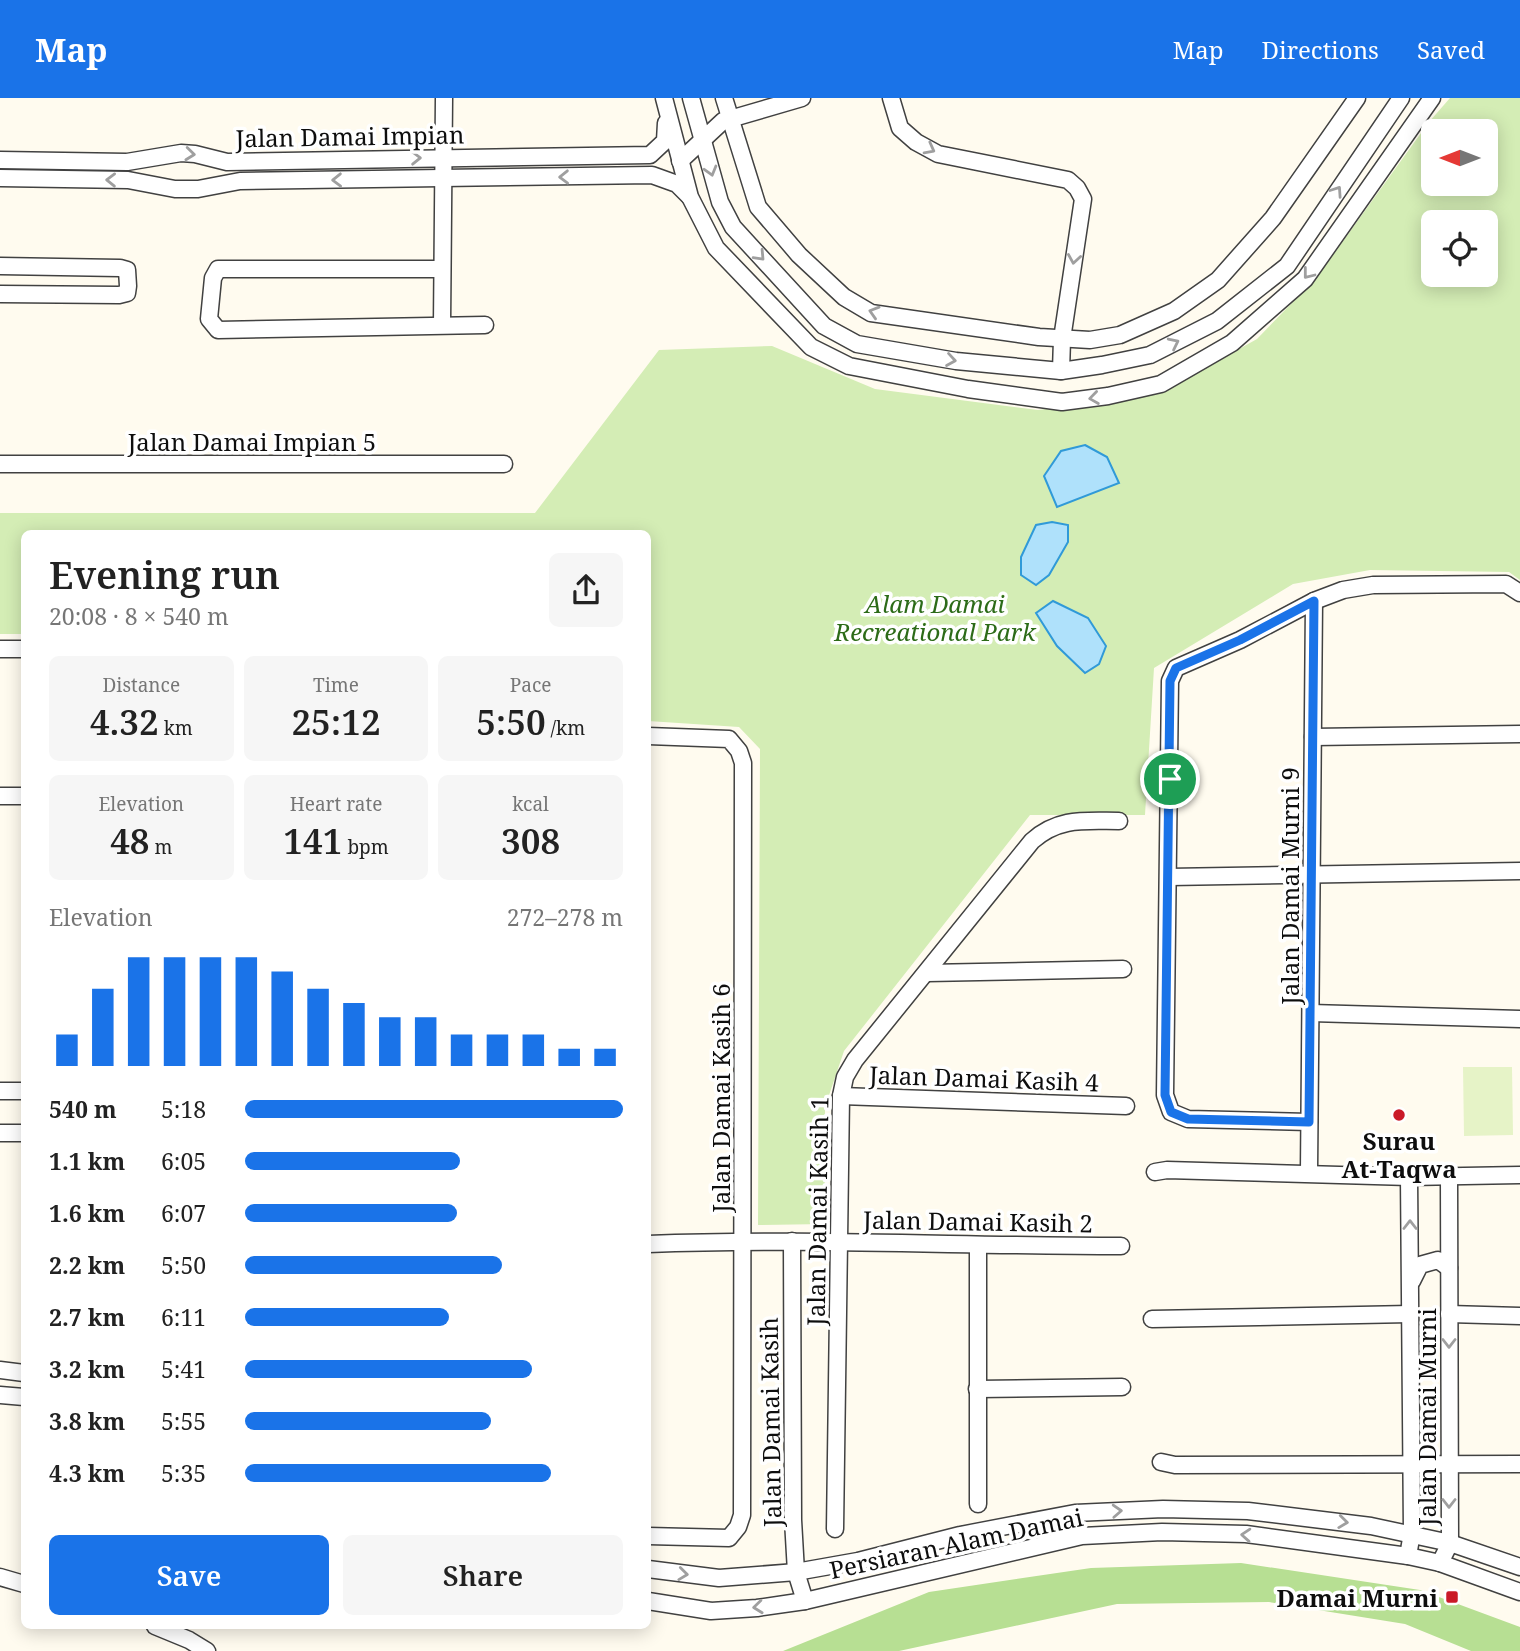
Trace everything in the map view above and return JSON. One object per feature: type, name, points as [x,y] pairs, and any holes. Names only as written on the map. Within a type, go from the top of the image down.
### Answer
[{"type":"street","points":[[442,325],[444,98]]},
{"type":"street","points":[[691,98],[720,202],[733,227],[824,326],[858,344],[956,361],[1061,371],[1150,355],[1217,321],[1287,266],[1401,98]]},
{"type":"street","points":[[723,98],[758,207],[799,255],[844,297],[871,313],[1062,339],[1090,340],[1120,335],[1174,311],[1218,280],[1273,218],[1357,98]]},
{"type":"street","points":[[680,161],[723,121],[802,98]]},
{"type":"street","points":[[891,98],[900,128],[916,142],[938,154],[1068,180],[1077,188],[1083,199],[1062,339],[1061,371]]},
{"type":"street","points":[[666,104],[690,197],[716,248],[811,347],[849,366],[1062,402],[1108,396],[1161,384],[1232,343],[1305,279],[1432,98]]},
{"type":"street","name":"Jalan Damai Impian","points":[[0,160],[127,162],[181,153],[195,153],[227,162],[650,155],[665,141],[666,104]]},
{"type":"street","name":"Jalan Damai Impian","points":[[0,178],[128,180],[175,189],[198,189],[240,181],[652,175],[677,184],[690,197]]},
{"type":"street","points":[[0,266],[120,268],[127,270],[128,286],[127,293],[119,295],[0,294]]},
{"type":"street","points":[[442,269],[218,269],[213,278],[209,319],[218,330],[485,325]]},
{"type":"street","name":"Jalan Damai Impian 5","points":[[0,464],[504,464]]},
{"type":"street","points":[[1309,1122],[1188,1119],[1171,1112],[1165,1095],[1170,681],[1176,668],[1240,640],[1314,601],[1343,590],[1373,585],[1513,588]]},
{"type":"street","name":"Jalan Damai Murni 9","points":[[1309,1172],[1314,601]]},
{"type":"street","points":[[0,649],[21,649]]},
{"type":"street","points":[[1313,737],[1520,734]]},
{"type":"street","name":"Jalan Damai Kasih 6","points":[[651,736],[729,739],[739,751],[743,763],[742,1515],[738,1527],[729,1538],[651,1536]]},
{"type":"street","points":[[0,796],[21,796]]},
{"type":"street","name":"Jalan Damai Kasih 1","points":[[835,1529],[841,1096],[845,1077],[855,1060],[1032,841],[1046,829],[1080,821],[1119,821]]},
{"type":"street","points":[[1169,877],[1520,871]]},
{"type":"street","points":[[927,973],[1124,970]]},
{"type":"street","points":[[1311,1013],[1520,1019]]},
{"type":"street","points":[[0,1090],[21,1091]]},
{"type":"street","name":"Jalan Damai Kasih 4","points":[[841,1096],[1126,1106]]},
{"type":"street","points":[[0,1133],[21,1133]]},
{"type":"street","points":[[1155,1172],[1309,1172],[1409,1177],[1520,1175]]},
{"type":"street","name":"Jalan Damai Murni","points":[[1440,1563],[1450,1543],[1449,1176]]},
{"type":"street","name":"Jalan Damai Murni","points":[[1408,1556],[1412,1533],[1409,1177]]},
{"type":"street","name":"Jalan Damai Kasih 2","points":[[651,1244],[838,1240],[978,1246],[1121,1246]]},
{"type":"street","name":"Jalan Damai Kasih","points":[[792,1241],[793,1520],[796,1572],[805,1601]]},
{"type":"street","points":[[978,1246],[978,1504]]},
{"type":"street","name":"Jalan Damai Murni","points":[[1410,1286],[1420,1265],[1438,1260],[1449,1268]]},
{"type":"street","points":[[1152,1319],[1410,1314]]},
{"type":"street","points":[[1449,1314],[1520,1316]]},
{"type":"street","points":[[0,1370],[21,1373]]},
{"type":"street","points":[[977,1389],[1122,1387]]},
{"type":"street","points":[[0,1395],[21,1397]]},
{"type":"street","points":[[1161,1462],[1175,1465],[1520,1464]]},
{"type":"street","name":"Persiaran Alam Damai","points":[[651,1569],[719,1578],[796,1572],[858,1561],[960,1535],[1075,1513],[1163,1509],[1248,1511],[1371,1526],[1450,1543],[1520,1567]]},
{"type":"street","name":"Persiaran Alam Damai","points":[[651,1601],[711,1611],[757,1608],[805,1601],[1082,1536],[1162,1532],[1246,1534],[1408,1556],[1440,1563],[1520,1592]]},
{"type":"street","points":[[0,1577],[21,1583]]},
{"type":"street","points":[[162,1629],[207,1651]]},
{"type":"green space","name":"Alam Damai Recreational Park","points":[[1450,98],[1520,98],[1520,580],[1509,572],[1370,570],[1293,584],[1154,668],[1145,815],[1030,815],[844,1051],[825,1107],[825,1224],[758,1225],[760,749],[739,727],[651,721],[651,530],[21,530],[21,634],[0,634],[0,513],[535,513],[659,350],[772,346],[875,389],[1038,410],[1159,394],[1257,339],[1317,277],[1421,133],[1421,196],[1498,196],[1498,119],[1432,119]]},
{"type":"green space","points":[[1463,1067],[1512,1067],[1513,1135],[1464,1136]]},
{"type":"green space","points":[[1241,1563],[1420,1590],[1520,1627],[1520,1651],[1471,1651],[1405,1624],[1269,1602],[1117,1604],[899,1651],[783,1651],[929,1592],[1091,1568]]},
{"type":"water","points":[[1085,445],[1107,457],[1119,483],[1057,507],[1044,476],[1061,451]]},
{"type":"water","points":[[1052,522],[1068,525],[1068,542],[1049,575],[1036,585],[1021,575],[1021,557],[1036,525]]},
{"type":"water","points":[[1053,601],[1088,618],[1106,646],[1099,664],[1085,673],[1057,646],[1036,613]]},
{"type":"place","name":"Surau At-Taqwa","points":[[1399,1115]]},
{"type":"place","name":"Damai Murni","points":[[1452,1597]]},
{"type":"route","points":[[1314,601],[1309,1122],[1188,1119],[1171,1112],[1165,1095],[1170,779],[1170,681],[1176,668],[1240,640],[1314,601]]}]
